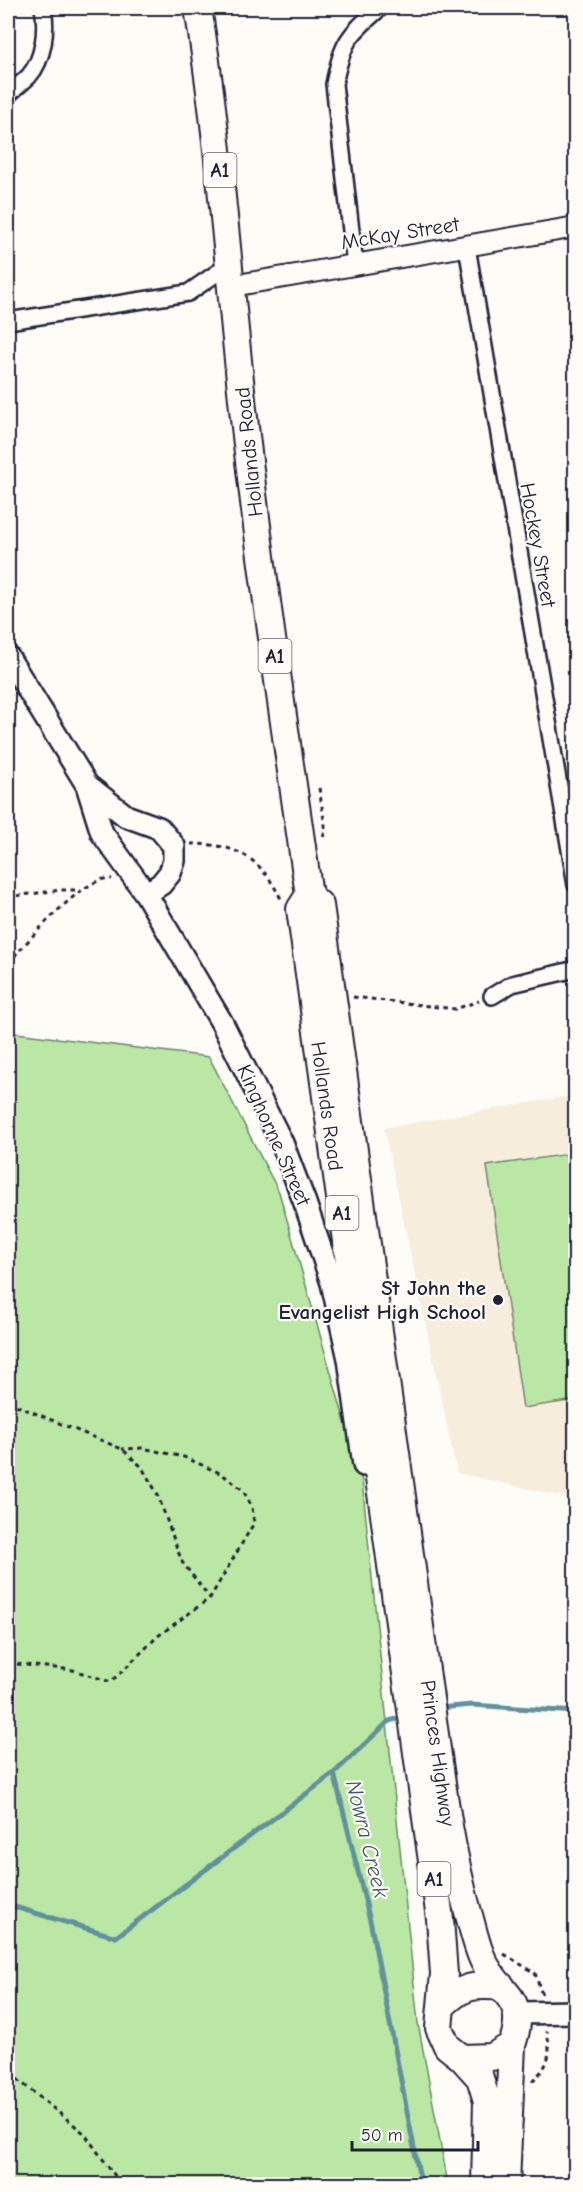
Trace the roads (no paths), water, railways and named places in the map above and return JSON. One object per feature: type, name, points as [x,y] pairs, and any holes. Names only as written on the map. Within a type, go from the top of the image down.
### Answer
[{"type":"highway","name":"Hollands Road","points":[[198,8],[209,77],[258,536],[309,895],[320,905],[404,1510]]},
{"type":"highway","name":"Hollands Road","points":[[309,895],[300,909],[386,1532]]},
{"type":"highway","name":"Princes Highway","points":[[404,1510],[414,1658],[427,1751],[443,1948],[444,1974],[441,2007]]},
{"type":"highway","name":"Princes Highway","points":[[386,1532],[414,1658]]},
{"type":"highway","name":"Princes Highway","points":[[427,1751],[482,1959],[493,1978],[502,1987]]},
{"type":"highway","points":[[441,2007],[453,1995],[467,1987],[502,1987]]},
{"type":"highway","name":"A1","points":[[502,1987],[512,1998],[518,2013]]},
{"type":"highway","name":"A1","points":[[441,2007],[439,2028],[442,2037],[447,2046],[462,2058],[480,2078],[487,2101],[484,2184]]},
{"type":"highway","points":[[506,2184],[512,2045],[516,2034],[518,2013]]},
{"type":"highway","points":[[462,2058],[492,2057],[512,2045]]},
{"type":"main road","name":"Kinghorne Street","points":[[8,657],[87,785],[102,833],[146,894],[222,1023],[282,1143],[332,1283],[347,1348],[371,1512],[386,1532]]},
{"type":"main road","name":"Kinghorne Street","points":[[87,785],[126,816],[159,828],[174,846],[174,861],[170,873],[161,884],[146,894]]},
{"type":"main road","points":[[518,2013],[576,2012]]},
{"type":"street","points":[[8,95],[31,74],[42,48],[45,19],[43,8]]},
{"type":"street","points":[[355,265],[334,84],[340,56],[352,32],[380,8]]},
{"type":"street","name":"McKay Street","points":[[8,321],[188,293],[231,275],[355,265],[576,227]]},
{"type":"street","name":"Hockey Street","points":[[467,247],[576,885]]},
{"type":"street","points":[[492,996],[512,984],[576,969]]},
{"type":"waterway","points":[[439,1708],[472,1705],[576,1712]]},
{"type":"waterway","points":[[334,1773],[389,1721],[404,1717]]},
{"type":"waterway","name":"Nowra Creek","points":[[8,1905],[116,1937],[334,1773],[371,1925],[421,2184]]},
{"type":"place","name":"St John the Evangelist High School","points":[[498,1300]]}]
